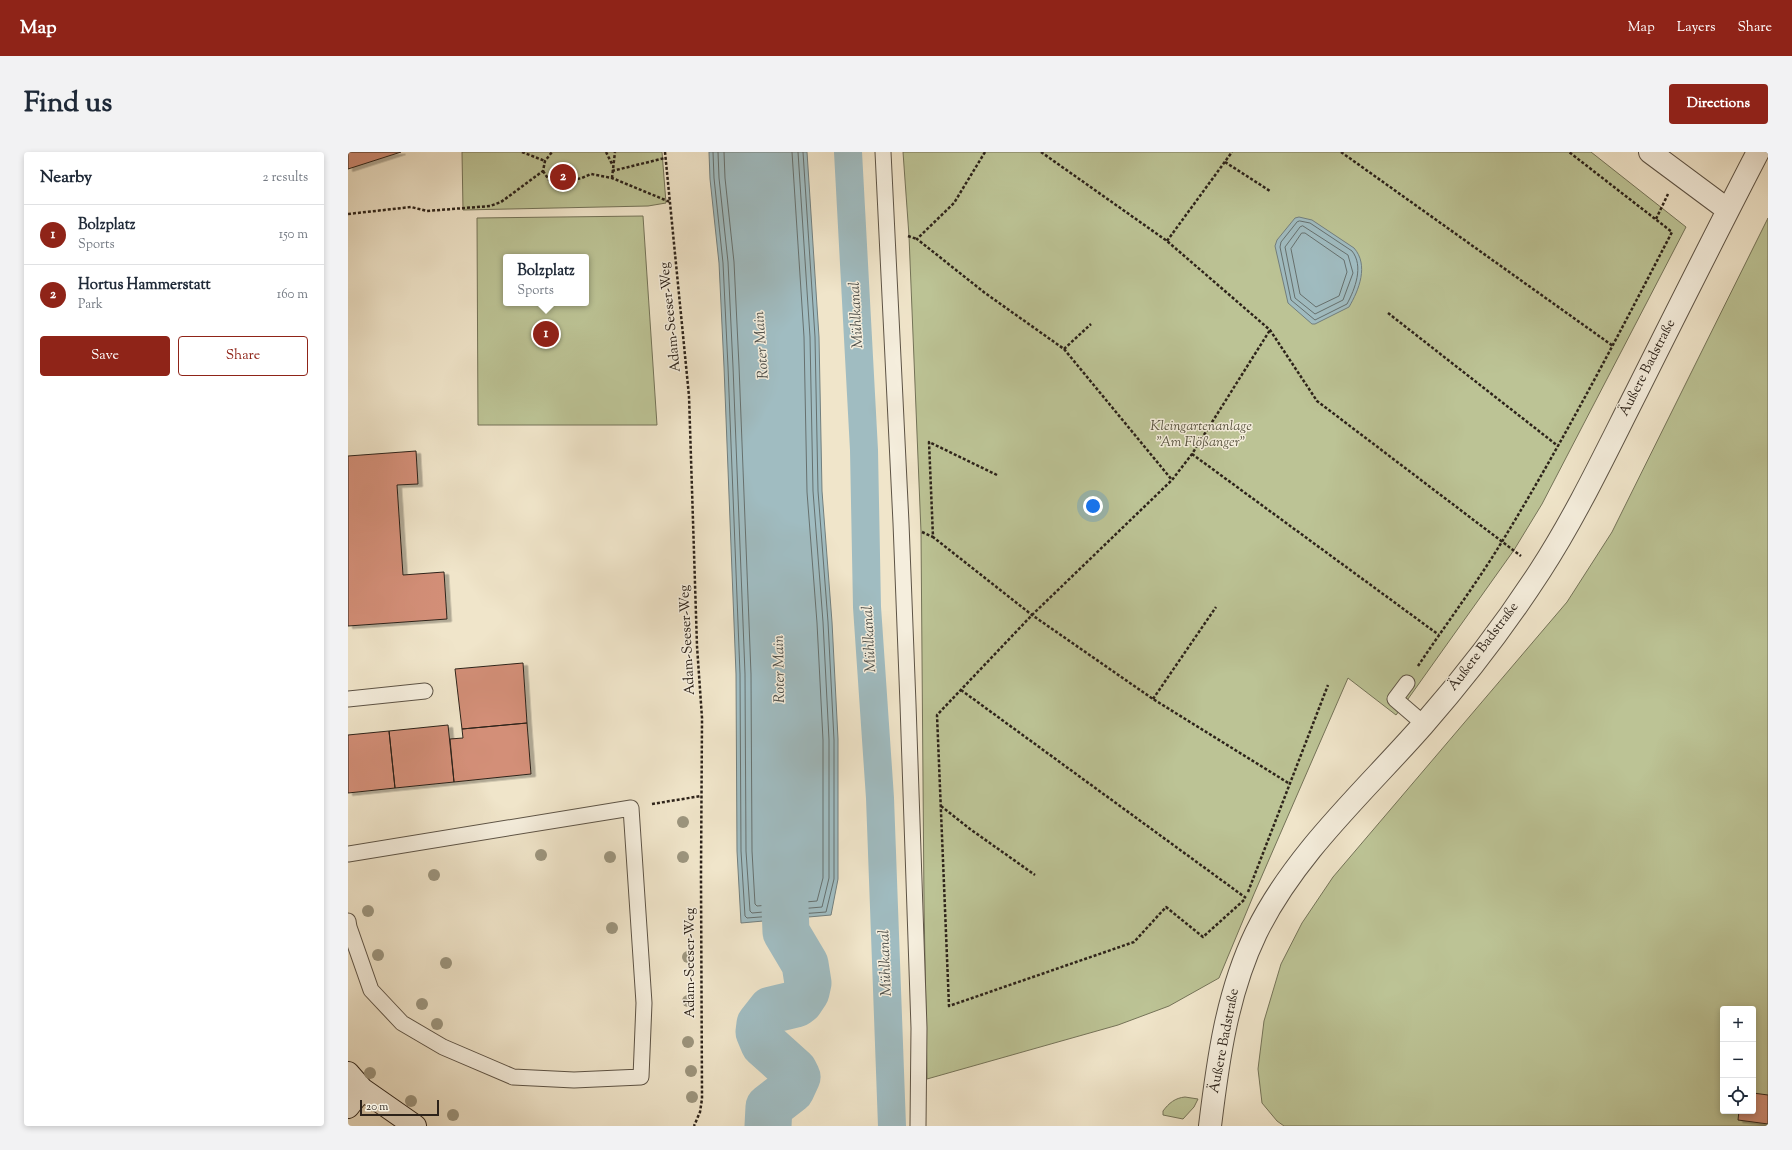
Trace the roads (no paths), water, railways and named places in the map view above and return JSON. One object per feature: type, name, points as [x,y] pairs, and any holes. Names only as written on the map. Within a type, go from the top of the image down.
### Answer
[{"type":"street","points":[[1650,152],[1728,210]]},
{"type":"street","name":"Äußere Badstraße","points":[[1210,1126],[1216,1081],[1233,990],[1256,933],[1283,886],[1320,839],[1424,724],[1482,652],[1540,571],[1583,499],[1758,152]]},
{"type":"street","points":[[348,1107],[355,1081],[415,1126]]},
{"type":"lane","points":[[883,152],[909,720],[919,1028],[918,1126]]},
{"type":"lane","points":[[1407,683],[1395,698],[1424,724]]},
{"type":"lane","points":[[348,699],[425,690]]},
{"type":"lane","points":[[348,854],[631,808],[644,1003],[641,1077],[574,1080],[513,1077],[443,1047],[402,1023],[371,990],[349,927],[348,920]]},
{"type":"water","points":[[709,152],[807,152],[819,337],[822,491],[832,622],[838,739],[838,879],[831,915],[741,923],[737,851],[736,674],[724,367],[719,263],[710,179]]},
{"type":"water","points":[[1299,217],[1312,220],[1354,248],[1359,255],[1361,262],[1361,278],[1349,307],[1315,324],[1312,324],[1288,303],[1275,246],[1277,240],[1295,218]]},
{"type":"waterway","name":"Mühlkanal","points":[[848,152],[864,450],[867,607],[880,798],[892,1126]]},
{"type":"waterway","name":"Roter Main","points":[[768,1126],[769,1107],[791,1090],[797,1077],[794,1071],[764,1044],[759,1032],[760,1024],[771,1010],[796,1004],[800,1001],[806,992],[808,983],[805,964],[786,932],[783,855]]},
{"type":"place","name":"Hortus Hammerstatt","points":[[563,177]]},
{"type":"place","name":"Bolzplatz","points":[[546,334]]},
{"type":"park label","name":"Kleingartenanlage \"Am Flößanger\"","points":[[1201,436]]}]
